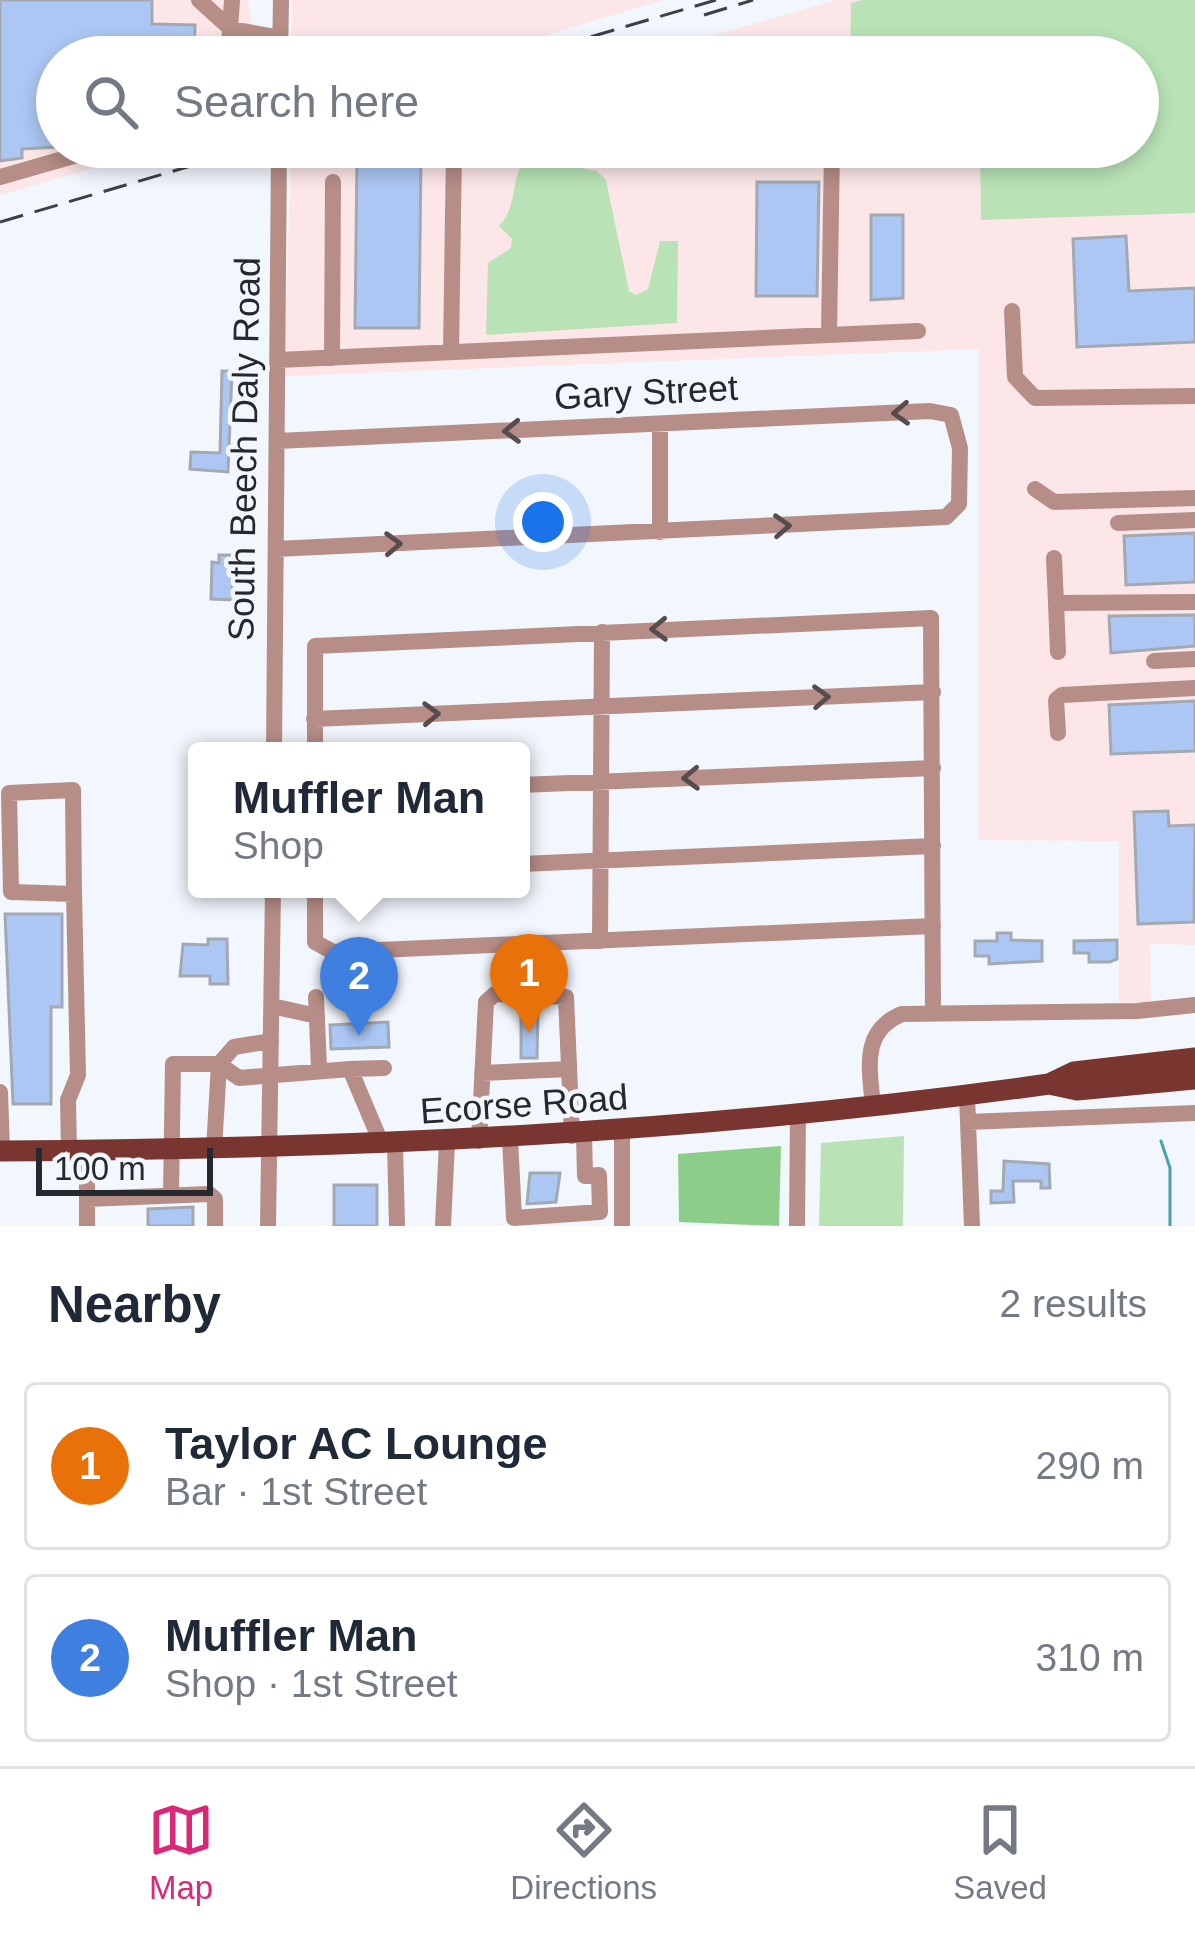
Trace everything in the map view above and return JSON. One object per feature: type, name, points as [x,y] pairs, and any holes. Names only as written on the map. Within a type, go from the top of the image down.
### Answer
[{"type":"main road","name":"Ecorse Road","points":[[1,1151],[270,1149],[578,1135],[967,1096],[1049,1084],[1074,1072],[1195,1058]]},
{"type":"main road","name":"Ecorse Road","points":[[1049,1084],[1077,1090],[1195,1079]]},
{"type":"street","points":[[230,36],[232,0]]},
{"type":"street","points":[[281,0],[281,36]]},
{"type":"street","points":[[205,2],[231,29],[249,36]]},
{"type":"street","points":[[0,177],[36,167]]},
{"type":"street","name":"South Beech Daly Road","points":[[274,742],[279,168]]},
{"type":"street","points":[[451,352],[454,168]]},
{"type":"street","points":[[829,335],[832,168]]},
{"type":"street","points":[[332,358],[333,182]]},
{"type":"street","points":[[1012,311],[1015,377],[1035,398],[1195,396]]},
{"type":"street","points":[[278,360],[918,331]]},
{"type":"street","name":"Gary Street","points":[[277,440],[944,411],[957,428],[957,510],[946,517],[660,532]]},
{"type":"street","points":[[276,549],[660,532],[660,425]]},
{"type":"street","points":[[1035,489],[1054,502],[1195,498]]},
{"type":"street","points":[[1118,523],[1195,520]]},
{"type":"street","points":[[1054,558],[1058,652]]},
{"type":"street","points":[[1056,603],[1195,602]]},
{"type":"street","points":[[315,742],[315,646],[931,618],[933,1013]]},
{"type":"street","points":[[600,941],[602,632]]},
{"type":"street","points":[[1154,661],[1195,659]]},
{"type":"street","points":[[1058,733],[1056,700],[1062,695],[1195,688]]},
{"type":"street","points":[[314,718],[933,692]]},
{"type":"street","points":[[530,785],[933,768]]},
{"type":"street","points":[[74,894],[11,892],[9,793],[73,790],[79,1075],[68,1100],[87,1198],[87,1226]]},
{"type":"street","points":[[530,864],[933,846]]},
{"type":"street","points":[[268,1226],[273,898]]},
{"type":"street","points":[[315,898],[315,942],[333,952],[933,926]]},
{"type":"street","points":[[479,1141],[486,1002],[495,994],[566,997],[578,1135],[585,1176],[599,1175],[600,1212],[514,1218],[509,1139]]},
{"type":"street","points":[[873,1107],[869,1060],[875,1034],[902,1014],[1177,1010],[1195,1005]]},
{"type":"street","points":[[272,1006],[316,1006],[319,1068]]},
{"type":"street","points":[[214,1150],[219,1064],[234,1047],[271,1041]]},
{"type":"street","points":[[171,1195],[173,1064],[219,1064],[239,1078],[271,1078],[319,1068],[384,1068]]},
{"type":"street","points":[[350,1069],[389,1145],[397,1226]]},
{"type":"street","points":[[482,1073],[569,1069]]},
{"type":"street","points":[[0,1092],[1,1151]]},
{"type":"street","points":[[967,1096],[972,1226]]},
{"type":"street","points":[[968,1122],[1195,1113]]},
{"type":"street","points":[[797,1226],[798,1115]]},
{"type":"street","points":[[622,1131],[622,1226]]},
{"type":"street","points":[[443,1226],[447,1142]]},
{"type":"street","points":[[87,1198],[214,1196],[215,1226]]},
{"type":"shaded area","points":[[0,0],[248,0],[254,36],[36,36],[36,168],[94,168],[0,195]]},
{"type":"shaded area","points":[[292,0],[664,0],[543,36],[292,36]]},
{"type":"shaded area","points":[[837,0],[1195,0],[1195,945],[1150,944],[1151,1002],[1119,1003],[1119,841],[978,840],[979,349],[284,376],[291,168],[1159,168],[1159,36],[711,36]]},
{"type":"green space","points":[[1195,0],[1195,213],[981,220],[980,168],[1159,168],[1159,36],[850,36],[851,3]]},
{"type":"green space","points":[[521,168],[580,168],[597,171],[606,180],[629,291],[636,295],[648,289],[660,241],[678,241],[677,323],[486,335],[488,263],[511,248],[512,239],[499,226],[509,211]]},
{"type":"green space","points":[[904,1136],[903,1226],[819,1226],[821,1143]]},
{"type":"green space","points":[[781,1146],[779,1226],[679,1222],[678,1154]]},
{"type":"building","points":[[0,0],[152,0],[152,24],[195,25],[195,36],[36,36],[36,148],[22,149],[22,158],[0,161]]},
{"type":"building","points":[[357,168],[421,168],[419,328],[355,328]]},
{"type":"building","points":[[757,182],[819,182],[817,296],[756,296]]},
{"type":"building","points":[[871,215],[903,215],[903,298],[871,300]]},
{"type":"building","points":[[1126,236],[1129,291],[1195,288],[1195,342],[1077,347],[1073,239]]},
{"type":"building","points":[[222,371],[232,371],[228,472],[190,469],[191,452],[220,453]]},
{"type":"building","points":[[1195,533],[1195,582],[1126,585],[1124,536]]},
{"type":"building","points":[[219,555],[231,555],[233,600],[211,599],[212,562],[219,563]]},
{"type":"building","points":[[1195,615],[1195,646],[1111,653],[1109,616]]},
{"type":"building","points":[[1195,701],[1195,751],[1111,754],[1109,705]]},
{"type":"building","points":[[1168,811],[1169,826],[1195,825],[1194,922],[1138,924],[1134,812]]},
{"type":"building","points":[[5,914],[62,914],[62,1007],[51,1007],[51,1104],[13,1104]]},
{"type":"building","points":[[997,933],[1011,933],[1011,940],[1042,941],[1042,961],[989,964],[989,956],[975,956],[975,941],[997,941]]},
{"type":"building","points":[[208,939],[227,939],[228,984],[210,984],[210,976],[180,976],[183,944],[208,945]]},
{"type":"building","points":[[1117,940],[1117,959],[1110,962],[1089,962],[1089,953],[1074,953],[1074,941]]},
{"type":"building","points":[[521,1008],[538,1009],[537,1058],[521,1058]]},
{"type":"building","points":[[388,1022],[389,1047],[331,1049],[330,1025]]},
{"type":"building","points":[[1004,1161],[1049,1164],[1050,1188],[1041,1188],[1041,1181],[1013,1181],[1014,1202],[991,1203],[991,1191],[1003,1191]]},
{"type":"building","points":[[530,1173],[560,1173],[556,1202],[527,1204]]},
{"type":"building","points":[[334,1185],[377,1185],[377,1226],[334,1226]]},
{"type":"building","points":[[193,1207],[193,1226],[148,1226],[148,1209]]},
{"type":"waterway","points":[[1161,1141],[1170,1168],[1170,1226]]},
{"type":"railway","points":[[593,36],[716,0]]},
{"type":"railway","points":[[704,15],[753,0]]},
{"type":"railway","points":[[0,222],[184,168]]},
{"type":"place","name":"Taylor AC Lounge","points":[[529,1033]]},
{"type":"place","name":"Muffler Man","points":[[359,1036]]}]
